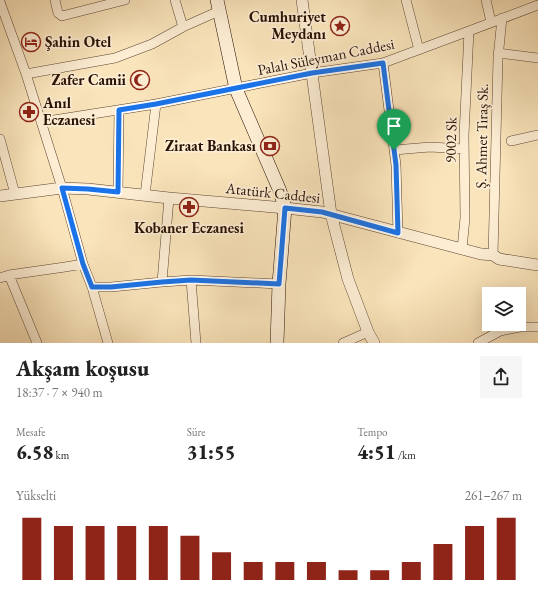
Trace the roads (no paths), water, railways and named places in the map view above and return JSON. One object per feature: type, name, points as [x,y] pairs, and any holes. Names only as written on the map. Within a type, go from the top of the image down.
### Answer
[{"type":"main road","points":[[218,5],[236,89],[280,191],[285,208],[279,284],[277,343]]},
{"type":"street","points":[[54,0],[58,13],[62,16],[109,2],[126,0]]},
{"type":"street","points":[[175,0],[183,27]]},
{"type":"street","points":[[302,0],[331,214],[348,279],[368,332],[374,343]]},
{"type":"street","points":[[406,0],[419,50]]},
{"type":"street","points":[[486,0],[491,22]]},
{"type":"street","points":[[0,2],[26,74],[108,343]]},
{"type":"street","points":[[26,74],[114,58],[152,44],[218,5]]},
{"type":"street","name":"Palalı Süleyman Caddesi","points":[[41,122],[156,104],[312,73],[383,63],[538,5]]},
{"type":"street","name":"Ş. Ahmet Tıraş Sk.","points":[[493,255],[498,53],[502,18]]},
{"type":"street","name":"9002 Sk","points":[[462,250],[465,218],[464,149],[469,31]]},
{"type":"street","points":[[498,53],[538,58]]},
{"type":"street","points":[[383,63],[396,165],[398,233]]},
{"type":"street","points":[[145,195],[156,104]]},
{"type":"street","points":[[118,192],[119,110]]},
{"type":"street","points":[[511,141],[538,135]]},
{"type":"street","points":[[0,139],[15,194]]},
{"type":"street","points":[[394,150],[430,147],[464,149]]},
{"type":"street","name":"Atatürk Caddesi","points":[[0,196],[62,188],[88,189],[322,212],[462,250],[538,265]]},
{"type":"street","points":[[162,282],[169,198]]},
{"type":"street","points":[[0,278],[10,275],[83,264]]},
{"type":"street","points":[[10,275],[37,343]]},
{"type":"street","points":[[92,287],[111,287],[191,280],[279,284]]},
{"type":"street","points":[[191,280],[196,343]]},
{"type":"street","points":[[478,343],[500,331],[520,327],[538,327]]},
{"type":"street","points":[[343,343],[368,332]]},
{"type":"place","name":"Cumhuriyet Meydanı","points":[[340,26]]},
{"type":"place","name":"Şahin Otel","points":[[31,42]]},
{"type":"place","name":"Zafer Camii","points":[[140,80]]},
{"type":"place","name":"Anıl Eczanesi","points":[[29,112]]},
{"type":"place","name":"Ziraat Bankası","points":[[270,146]]},
{"type":"place","name":"Kobaner Eczanesi","points":[[189,207]]}]
